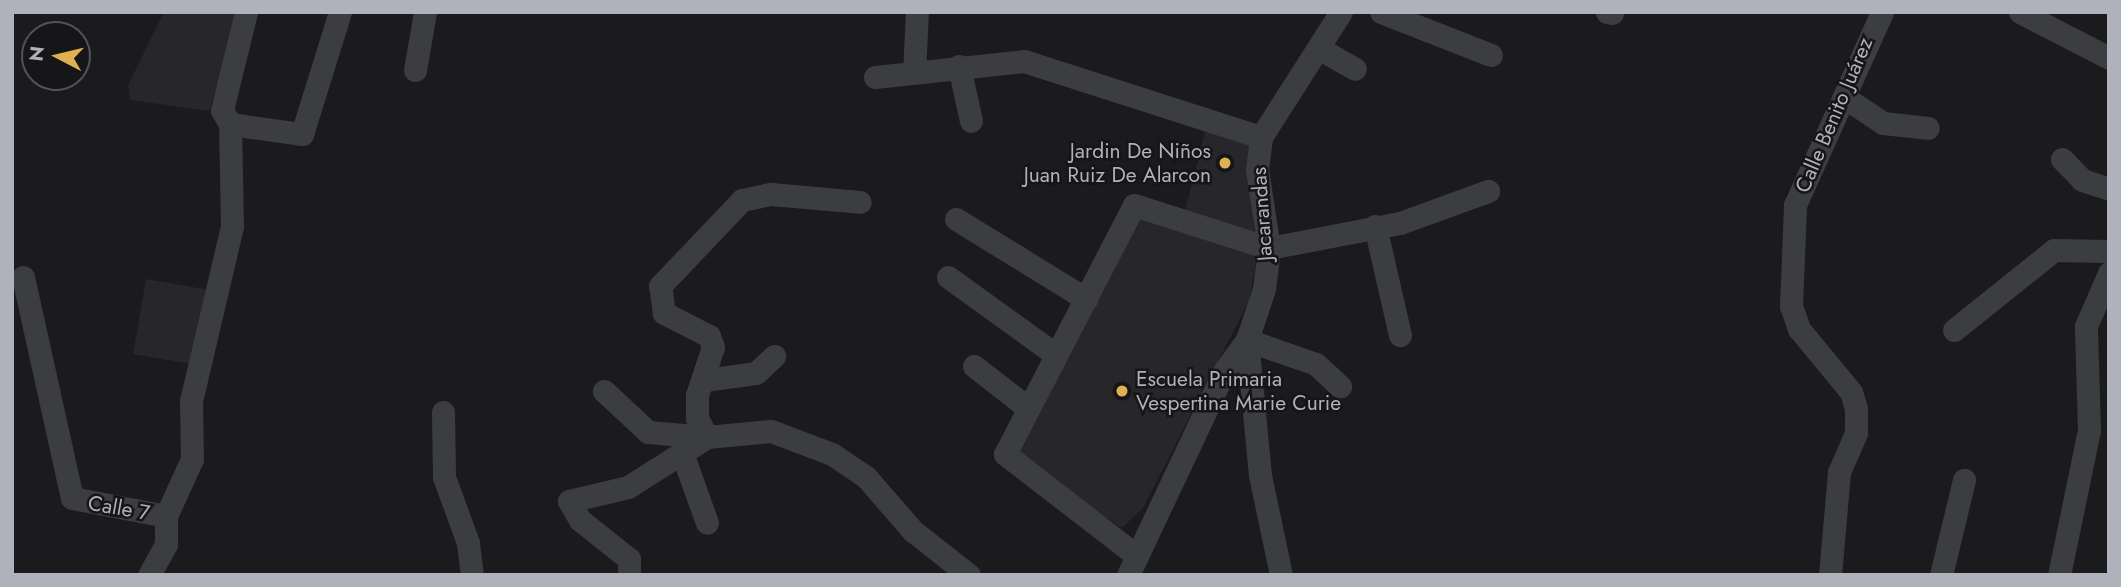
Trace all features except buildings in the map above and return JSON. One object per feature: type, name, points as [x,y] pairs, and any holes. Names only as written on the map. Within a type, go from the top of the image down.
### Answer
[{"type":"street","points":[[149,575],[166,544],[166,516],[192,459],[191,401],[232,226],[230,124],[222,110],[223,84],[246,12]]},
{"type":"street","points":[[230,124],[302,134],[340,12]]},
{"type":"street","points":[[415,69],[425,12]]},
{"type":"street","points":[[914,73],[917,12]]},
{"type":"street","name":"Jacarandas","points":[[1132,565],[1225,370],[1247,340],[1269,248],[1257,170],[1261,137],[1320,49],[1341,12]]},
{"type":"street","points":[[1381,12],[1490,55]]},
{"type":"street","name":"Calle Benito Juárez","points":[[1830,575],[1839,472],[1856,433],[1857,409],[1851,392],[1799,329],[1789,280],[1799,193],[1882,12]]},
{"type":"street","points":[[2026,15],[2109,58]]},
{"type":"street","points":[[1320,49],[1356,69]]},
{"type":"street","points":[[875,77],[1010,59],[1042,65],[1261,137]]},
{"type":"street","points":[[959,66],[971,121]]},
{"type":"street","points":[[1844,97],[1883,123],[1928,128]]},
{"type":"street","points":[[2062,159],[2082,180],[2109,189]]},
{"type":"street","points":[[1132,565],[1005,454],[1134,205],[1269,248],[1375,226],[1488,191]]},
{"type":"street","points":[[707,437],[697,418],[713,347],[709,336],[664,313],[658,302],[660,286],[701,237],[753,195],[860,202]]},
{"type":"street","points":[[956,219],[1086,299]]},
{"type":"street","points":[[1375,226],[1400,335]]},
{"type":"street","points":[[1954,330],[2054,250],[2109,251]]},
{"type":"street","points":[[2059,575],[2089,430],[2086,326],[2109,273]]},
{"type":"street","name":"Calle 7","points":[[23,277],[72,498],[166,516]]},
{"type":"street","points":[[948,277],[1056,355]]},
{"type":"street","points":[[1282,575],[1260,475],[1247,340],[1315,364],[1339,386]]},
{"type":"street","points":[[704,380],[756,373],[774,356]]},
{"type":"street","points":[[974,366],[1028,408]]},
{"type":"street","points":[[604,391],[648,432],[707,437],[793,435],[866,477],[913,531],[969,575]]},
{"type":"street","points":[[443,412],[444,477],[468,542],[472,575]]},
{"type":"street","points":[[629,575],[629,559],[580,520],[569,501],[628,487],[707,437]]},
{"type":"street","points":[[682,453],[707,523]]},
{"type":"street","points":[[1941,575],[1964,480]]},
{"type":"shaded area","points":[[164,12],[239,12],[209,111],[130,100],[128,85]]},
{"type":"shaded area","name":"Jardin De Niños Juan Ruiz De Alarcon","points":[[1207,124],[1255,139],[1250,187],[1255,238],[1183,219]]},
{"type":"shaded area","name":"Escuela Primaria Vespertina Marie Curie","points":[[1135,210],[1258,252],[1249,301],[1143,508],[1122,528],[1011,453]]},
{"type":"shaded area","points":[[146,279],[215,291],[197,365],[133,354]]},
{"type":"place","name":"Jardin De Niños Juan Ruiz De Alarcon","points":[[1225,163]]},
{"type":"place","name":"Escuela Primaria Vespertina Marie Curie","points":[[1122,391]]}]
